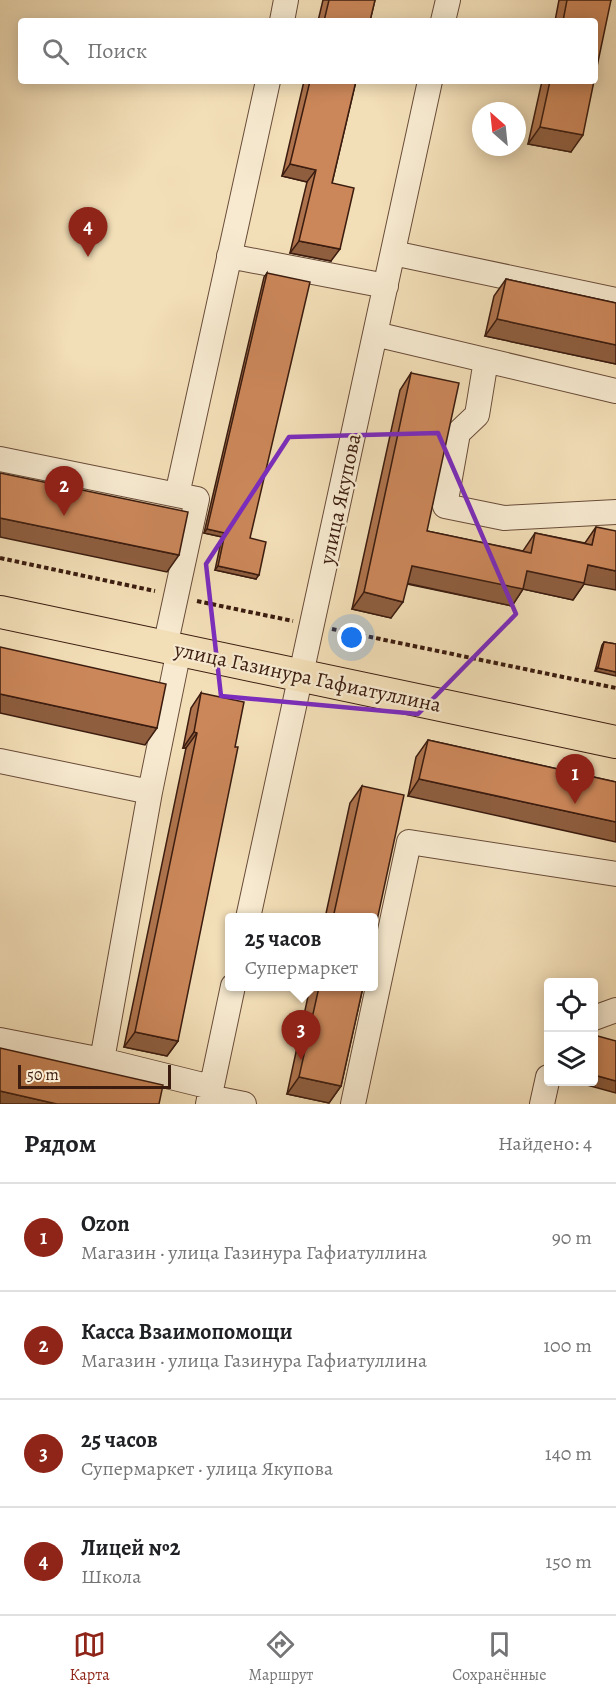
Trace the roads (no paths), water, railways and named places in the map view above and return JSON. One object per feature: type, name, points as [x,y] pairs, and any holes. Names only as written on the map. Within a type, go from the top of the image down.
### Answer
[{"type":"main road","name":"улица Газинура Гафиатуллина","points":[[0,612],[616,742]]},
{"type":"street","points":[[283,18],[286,0]]},
{"type":"street","points":[[444,18],[448,0]]},
{"type":"street","points":[[177,495],[267,84]]},
{"type":"street","name":"улица Якупова","points":[[249,913],[429,84]]},
{"type":"street","points":[[393,253],[616,300]]},
{"type":"street","points":[[230,256],[386,286]]},
{"type":"street","points":[[375,334],[616,391]]},
{"type":"street","points":[[486,360],[477,415],[459,432],[445,506],[504,518],[616,512]]},
{"type":"street","points":[[0,459],[197,500],[150,792],[102,1060]]},
{"type":"street","points":[[0,761],[150,792]]},
{"type":"street","points":[[378,987],[409,842],[616,874]]},
{"type":"street","points":[[209,1096],[232,991]]},
{"type":"street","points":[[353,1104],[377,991]]},
{"type":"street","points":[[598,1017],[616,1010]]},
{"type":"street","points":[[0,1040],[102,1060],[209,1096],[244,1104]]},
{"type":"street","points":[[542,1104],[547,1086]]},
{"type":"place","name":"Лицей №2","points":[[88,257]]},
{"type":"place","name":"Касса Взаимопомощи","points":[[64,516]]},
{"type":"place","name":"Ozon","points":[[575,804]]},
{"type":"place","name":"25 часов","points":[[301,1060]]}]
